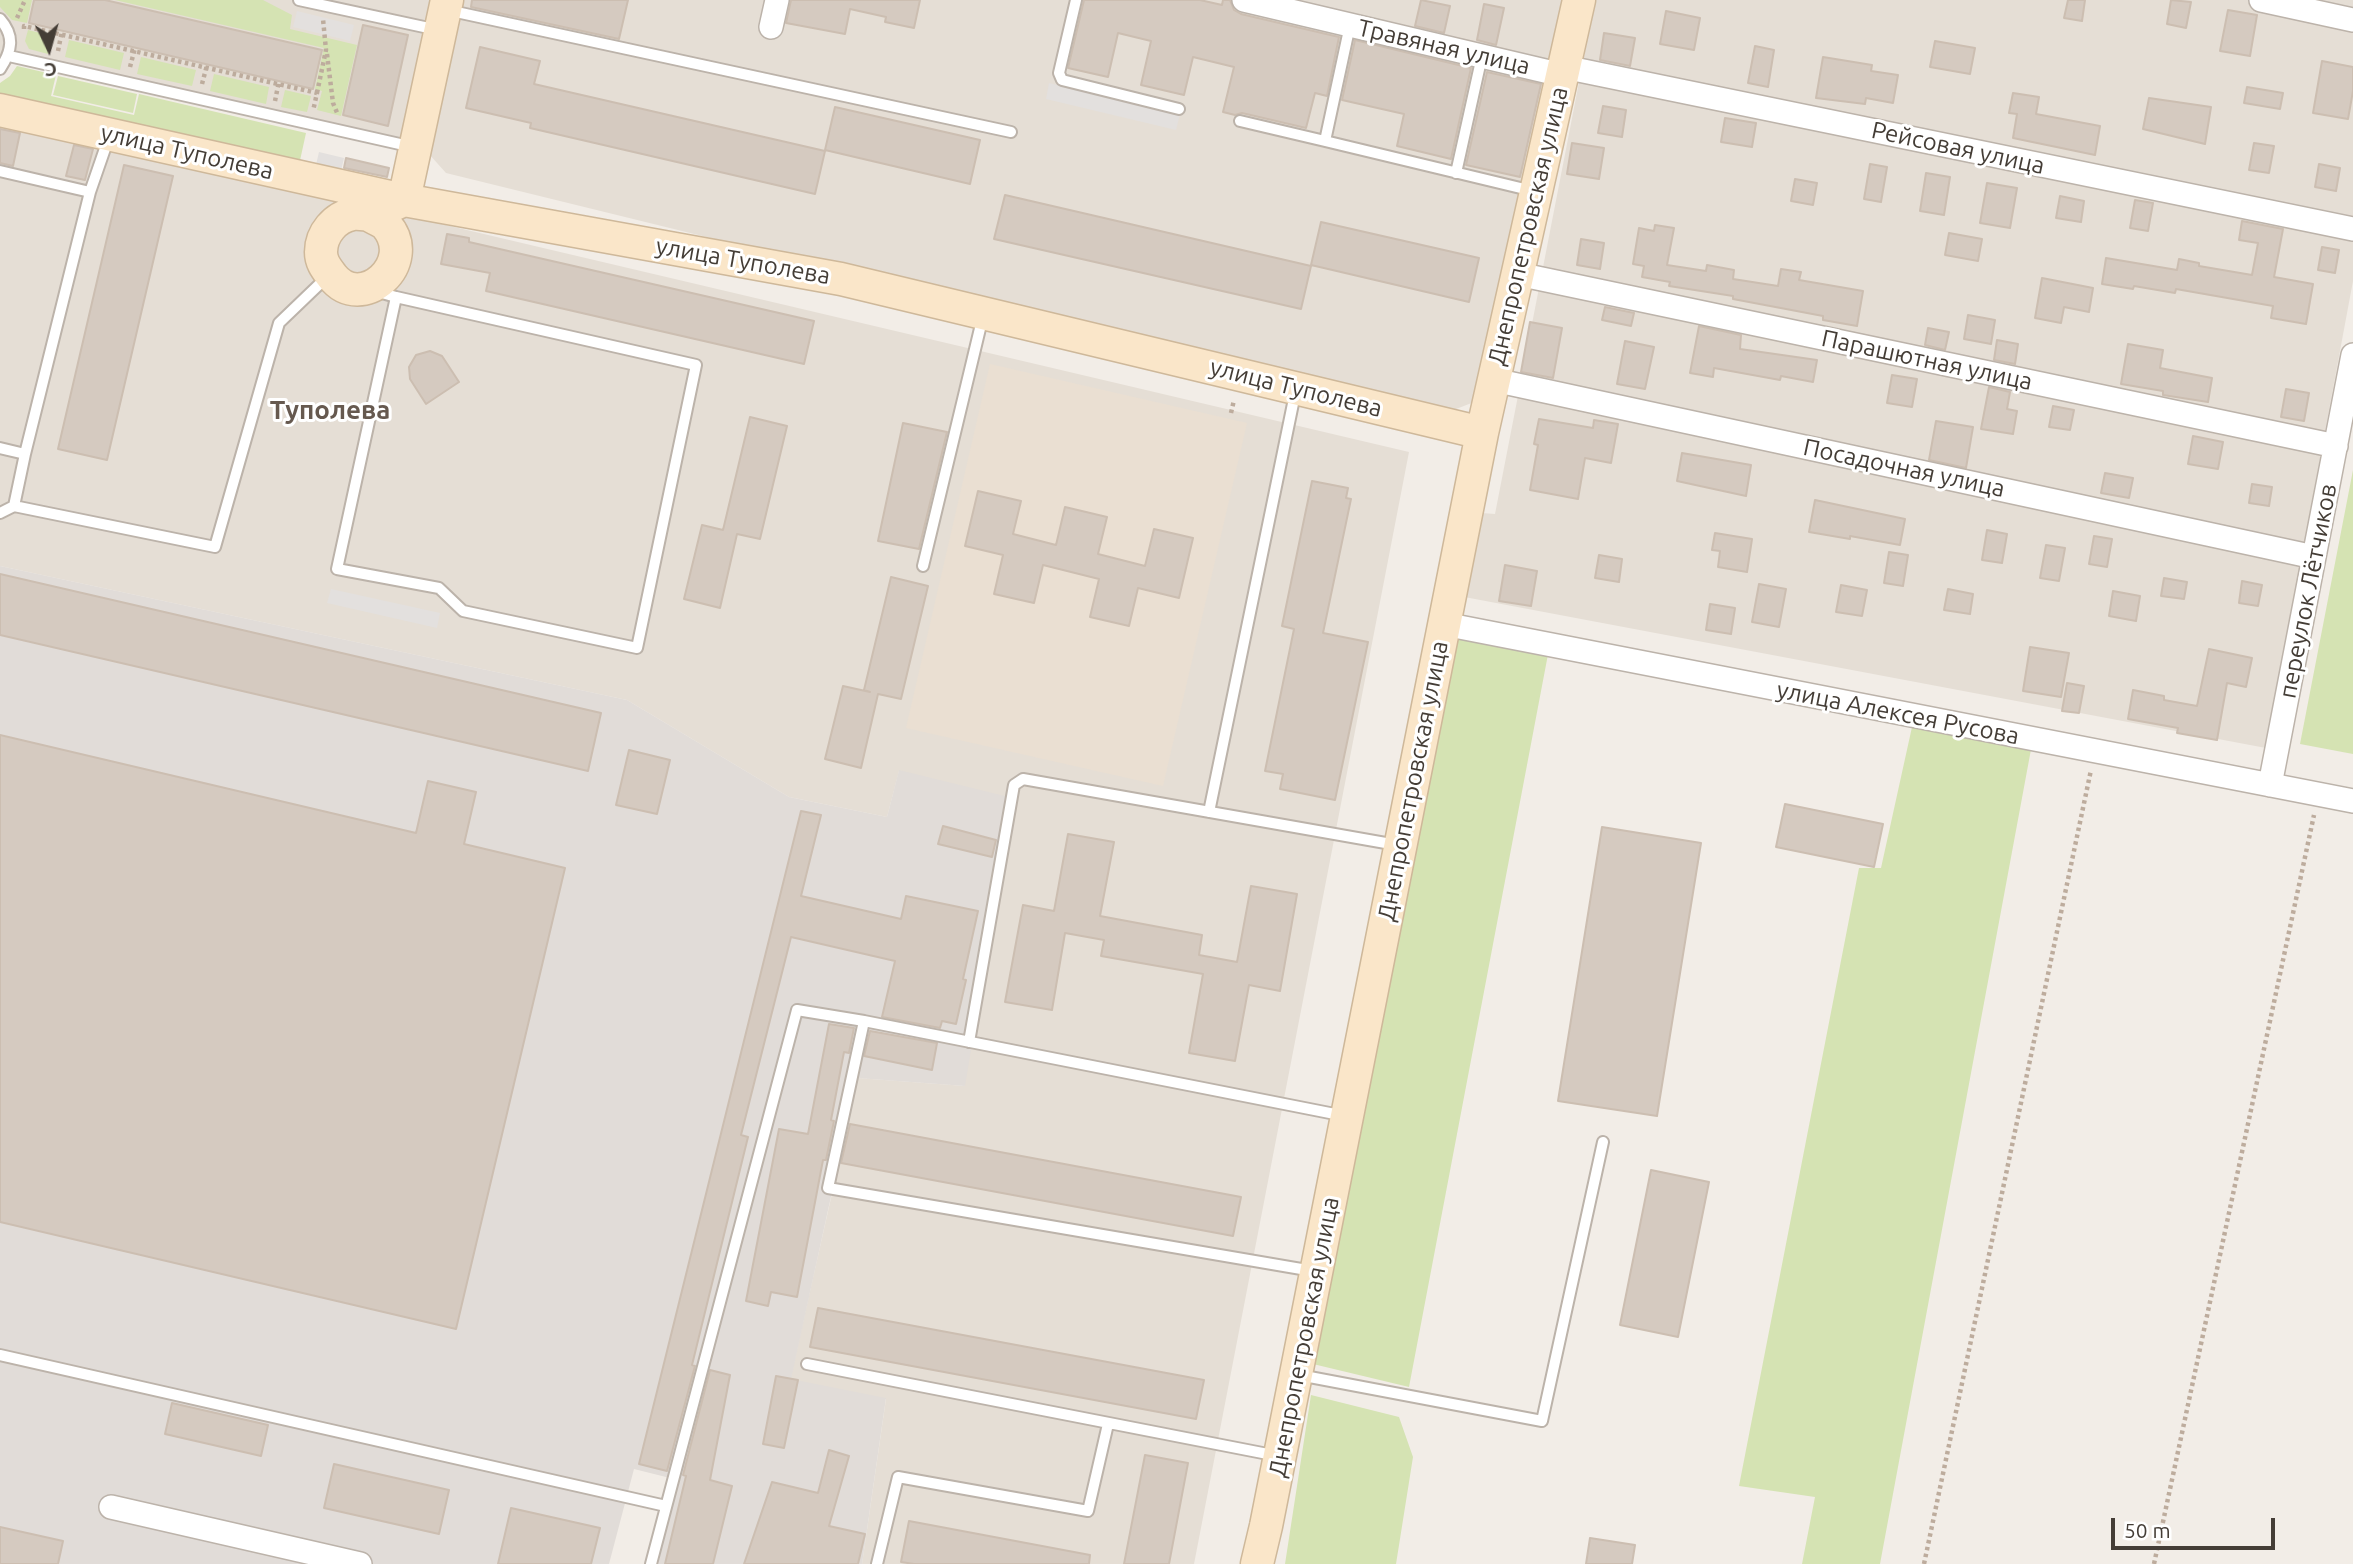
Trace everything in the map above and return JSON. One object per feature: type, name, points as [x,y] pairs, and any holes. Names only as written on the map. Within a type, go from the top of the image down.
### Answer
[{"type":"street","points":[[771,27],[777,0]]},
{"type":"street","name":"Травяная улица","points":[[1244,0],[1482,56],[1563,71]]},
{"type":"street","name":"Днепропетровская улица","points":[[1257,1564],[1482,433],[1579,0]]},
{"type":"street","points":[[2261,0],[2353,20]]},
{"type":"street","points":[[368,214],[385,224],[395,242],[395,263],[383,281],[366,289],[345,287],[336,281],[323,265],[321,250],[325,233],[335,222],[353,214],[368,214],[404,200],[444,13]]},
{"type":"street","name":"Рейсовая улица","points":[[1563,71],[2353,229]]},
{"type":"street","name":"улица Туполева","points":[[0,110],[404,200],[841,279],[1482,433]]},
{"type":"street","name":"Парашютная улица","points":[[1518,274],[2336,446]]},
{"type":"street","name":"переулок Лётчиков","points":[[2270,785],[2353,355]]},
{"type":"street","name":"Посадочная улица","points":[[1494,380],[2314,557]]},
{"type":"street","name":"улица Алексея Русова","points":[[1444,624],[2353,801]]},
{"type":"street","points":[[111,1507],[359,1564]]},
{"type":"lane","points":[[299,0],[321,5],[444,13],[1011,132]]},
{"type":"lane","points":[[1076,0],[1059,73],[1062,80],[1179,109]]},
{"type":"lane","points":[[0,19],[9,32],[11,44],[9,55],[0,69]]},
{"type":"lane","points":[[1325,141],[1350,25]]},
{"type":"lane","points":[[9,55],[416,148]]},
{"type":"lane","points":[[1456,173],[1482,56]]},
{"type":"lane","points":[[1240,121],[1536,192]]},
{"type":"lane","points":[[14,506],[90,192],[110,135]]},
{"type":"lane","points":[[0,171],[90,192]]},
{"type":"lane","points":[[0,513],[14,506],[215,547],[279,323],[330,274]]},
{"type":"lane","points":[[366,289],[696,365],[637,648],[463,611],[439,588],[337,569],[396,297]]},
{"type":"lane","points":[[923,566],[984,313]]},
{"type":"lane","points":[[1209,812],[1296,389]]},
{"type":"lane","points":[[0,448],[25,454]]},
{"type":"lane","points":[[969,1042],[1014,785],[1023,779],[1400,845]]},
{"type":"lane","points":[[651,1564],[797,1010],[1347,1117]]},
{"type":"lane","points":[[864,1021],[828,1188],[1317,1271]]},
{"type":"lane","points":[[1296,1375],[1542,1420],[1603,1142]]},
{"type":"lane","points":[[1,1357],[666,1506]]},
{"type":"lane","points":[[807,1364],[1280,1456]]},
{"type":"lane","points":[[877,1564],[898,1476],[1087,1511],[1108,1424]]},
{"type":"path","points":[[321,5],[333,103],[342,125]]},
{"type":"path","points":[[22,34],[24,26],[317,93]]},
{"type":"path","points":[[312,118],[326,50]]},
{"type":"path","points":[[1924,1564],[2095,751]]},
{"type":"path","points":[[2154,1564],[2318,794]]},
{"type":"shaded area","points":[[0,0],[1570,0],[1474,402],[1446,413],[1386,404],[446,173],[429,154],[6,51],[0,56]]},
{"type":"shaded area","points":[[1595,0],[2353,0],[2353,281],[2266,748],[1459,596],[1482,513],[1495,514]]},
{"type":"shaded area","points":[[297,11],[354,25],[350,41],[293,27]]},
{"type":"shaded area","points":[[1049,83],[1180,114],[1176,130],[1046,99]]},
{"type":"shaded area","points":[[0,120],[1409,452],[1194,1564],[862,1564],[886,1399],[790,1380],[858,1078],[965,1086],[899,771],[887,817],[789,797],[627,700],[0,566]]},
{"type":"shaded area","points":[[319,152],[344,158],[340,175],[315,169]]},
{"type":"shaded area","points":[[990,364],[1247,423],[1163,786],[906,728]]},
{"type":"shaded area","points":[[0,566],[627,700],[789,797],[887,817],[899,770],[1013,798],[965,1086],[857,1078],[791,1379],[886,1398],[862,1564],[658,1564],[678,1480],[634,1469],[609,1564],[0,1564]]},
{"type":"shaded area","points":[[331,589],[440,613],[437,628],[327,603]]},
{"type":"green space","points":[[0,0],[32,0],[27,23],[12,20],[0,7]]},
{"type":"green space","points":[[115,0],[263,0],[292,15],[290,29],[357,45],[341,116],[317,110],[322,91],[315,89],[324,48]]},
{"type":"green space","points":[[28,30],[53,36],[48,54],[29,49],[25,41]]},
{"type":"green space","points":[[69,40],[124,53],[120,70],[65,57]]},
{"type":"green space","points":[[141,57],[196,70],[192,86],[137,74]]},
{"type":"green space","points":[[17,66],[56,75],[51,96],[134,115],[139,94],[306,133],[299,165],[0,96],[0,83],[10,76]]},
{"type":"green space","points":[[214,74],[269,87],[266,104],[210,91]]},
{"type":"green space","points":[[58,76],[137,94],[133,113],[53,95]]},
{"type":"green space","points":[[285,90],[311,96],[307,112],[281,107]]},
{"type":"green space","points":[[2353,470],[2353,754],[2300,744]]},
{"type":"green space","points":[[1457,631],[1549,649],[1409,1387],[1313,1364]]},
{"type":"green space","points":[[1912,727],[2032,744],[1880,1564],[1802,1564],[1815,1497],[1739,1486],[1859,868],[1881,868]]},
{"type":"green space","points":[[1311,1395],[1399,1417],[1413,1457],[1396,1564],[1285,1564]]},
{"type":"building","points":[[34,0],[105,0],[322,50],[313,89],[29,23]]},
{"type":"building","points":[[472,0],[628,0],[619,39],[471,7]]},
{"type":"building","points":[[791,0],[920,0],[914,28],[885,22],[886,17],[850,9],[845,34],[786,23]]},
{"type":"building","points":[[1084,0],[1200,0],[1222,5],[1223,0],[1230,0],[1234,10],[1241,14],[1339,37],[1327,96],[1315,93],[1306,128],[1242,113],[1235,115],[1223,112],[1234,67],[1193,57],[1184,95],[1141,85],[1151,41],[1118,33],[1108,77],[1068,68]]},
{"type":"building","points":[[1421,0],[1450,6],[1444,33],[1415,26]]},
{"type":"building","points":[[2068,0],[2085,0],[2082,21],[2064,18]]},
{"type":"building","points":[[2171,0],[2191,2],[2186,28],[2167,24]]},
{"type":"building","points":[[1484,4],[1504,8],[1496,45],[1477,40]]},
{"type":"building","points":[[2228,10],[2257,15],[2250,56],[2220,51]]},
{"type":"building","points":[[1666,11],[1700,18],[1694,50],[1660,44]]},
{"type":"building","points":[[363,25],[408,35],[388,126],[343,115]]},
{"type":"building","points":[[1604,33],[1635,38],[1630,66],[1600,60]]},
{"type":"building","points":[[1355,40],[1471,68],[1451,159],[1397,146],[1404,114],[1342,100]]},
{"type":"building","points":[[1935,41],[1975,48],[1970,74],[1930,67]]},
{"type":"building","points":[[1755,46],[1774,50],[1768,87],[1748,83]]},
{"type":"building","points":[[480,47],[540,61],[534,84],[825,151],[815,194],[530,128],[531,123],[466,108]]},
{"type":"building","points":[[1823,57],[1872,65],[1871,71],[1898,75],[1893,103],[1866,98],[1865,104],[1816,98]]},
{"type":"building","points":[[2322,61],[2353,67],[2353,91],[2348,119],[2313,113]]},
{"type":"building","points":[[1487,72],[1541,84],[1520,177],[1466,165]]},
{"type":"building","points":[[2247,87],[2283,93],[2280,109],[2244,103]]},
{"type":"building","points":[[2013,93],[2039,97],[2036,114],[2100,126],[2095,155],[2013,138],[2017,114],[2009,113]]},
{"type":"building","points":[[2149,98],[2211,107],[2205,144],[2143,129]]},
{"type":"building","points":[[1603,106],[1626,110],[1622,137],[1598,133]]},
{"type":"building","points":[[835,107],[980,140],[970,184],[825,150]]},
{"type":"building","points":[[1725,118],[1756,123],[1752,147],[1721,142]]},
{"type":"building","points":[[0,129],[20,133],[13,166],[0,163]]},
{"type":"building","points":[[1572,143],[1604,148],[1599,179],[1567,174]]},
{"type":"building","points":[[2254,143],[2274,146],[2269,173],[2249,170]]},
{"type":"building","points":[[74,145],[93,149],[85,180],[66,176]]},
{"type":"building","points":[[346,158],[389,168],[387,177],[344,168]]},
{"type":"building","points":[[1870,164],[1887,167],[1881,202],[1864,199]]},
{"type":"building","points":[[2319,164],[2340,168],[2336,191],[2315,187]]},
{"type":"building","points":[[124,165],[173,176],[107,460],[58,449]]},
{"type":"building","points":[[1926,173],[1950,177],[1944,215],[1920,211]]},
{"type":"building","points":[[1795,179],[1817,183],[1813,205],[1791,201]]},
{"type":"building","points":[[1987,183],[2017,188],[2010,228],[1980,223]]},
{"type":"building","points":[[1005,195],[1311,266],[1301,309],[994,239]]},
{"type":"building","points":[[2060,196],[2084,201],[2081,222],[2056,218]]},
{"type":"building","points":[[2135,200],[2153,203],[2148,231],[2130,228]]},
{"type":"building","points":[[2242,221],[2283,229],[2274,277],[2313,284],[2306,324],[2271,318],[2273,306],[2176,289],[2175,293],[2102,284],[2106,258],[2177,270],[2179,259],[2199,263],[2199,266],[2252,275],[2258,243],[2239,240]]},
{"type":"building","points":[[1321,222],[1479,258],[1469,302],[1311,265]]},
{"type":"building","points":[[1655,225],[1674,228],[1667,265],[1706,271],[1707,265],[1734,270],[1733,279],[1778,286],[1781,269],[1801,272],[1799,280],[1863,291],[1857,326],[1823,320],[1823,316],[1733,299],[1733,296],[1669,286],[1670,282],[1642,277],[1644,266],[1633,264],[1639,228],[1654,231]]},
{"type":"building","points":[[1949,233],[1982,239],[1978,261],[1945,255]]},
{"type":"building","points":[[447,234],[469,238],[469,242],[814,321],[804,364],[486,291],[490,273],[441,264]]},
{"type":"building","points":[[1581,239],[1604,243],[1600,269],[1577,265]]},
{"type":"building","points":[[2322,247],[2339,250],[2335,273],[2318,270]]},
{"type":"building","points":[[2042,278],[2093,288],[2089,312],[2064,307],[2061,323],[2035,318]]},
{"type":"building","points":[[1605,307],[1634,313],[1631,326],[1602,320]]},
{"type":"building","points":[[1968,315],[1995,320],[1991,344],[1964,339]]},
{"type":"building","points":[[1530,322],[1562,328],[1553,378],[1521,372]]},
{"type":"building","points":[[1699,326],[1741,335],[1740,349],[1817,360],[1813,382],[1781,376],[1780,380],[1714,368],[1713,377],[1690,373]]},
{"type":"building","points":[[1928,328],[1949,332],[1945,350],[1925,345]]},
{"type":"building","points":[[1997,340],[2018,344],[2015,364],[1994,360]]},
{"type":"building","points":[[1625,341],[1654,347],[1645,389],[1617,384]]},
{"type":"building","points":[[2128,344],[2163,350],[2160,368],[2212,378],[2208,402],[2163,395],[2163,391],[2121,384]]},
{"type":"building","points":[[430,351],[442,356],[459,382],[426,404],[410,379],[409,367],[416,355]]},
{"type":"building","points":[[1892,375],[1917,379],[1912,407],[1887,403]]},
{"type":"building","points":[[1989,387],[2010,392],[2007,409],[2017,411],[2013,434],[1981,429]]},
{"type":"building","points":[[2286,389],[2309,393],[2304,421],[2281,417]]},
{"type":"building","points":[[2053,406],[2074,410],[2070,430],[2049,427]]},
{"type":"building","points":[[750,417],[787,426],[760,539],[737,534],[720,608],[684,599],[702,525],[723,530]]},
{"type":"building","points":[[1539,419],[1593,428],[1594,420],[1618,424],[1611,463],[1585,458],[1578,499],[1530,490],[1538,445],[1534,444]]},
{"type":"building","points":[[1936,421],[1973,427],[1966,468],[1929,460]]},
{"type":"building","points":[[903,423],[947,432],[919,549],[878,541]]},
{"type":"building","points":[[2193,436],[2223,442],[2218,469],[2188,464]]},
{"type":"building","points":[[1682,453],[1751,465],[1746,496],[1677,481]]},
{"type":"building","points":[[2105,473],[2133,478],[2129,498],[2101,493]]},
{"type":"building","points":[[1312,481],[1348,488],[1346,498],[1351,499],[1323,633],[1368,642],[1335,800],[1280,789],[1283,774],[1265,771],[1294,629],[1282,626]]},
{"type":"building","points":[[2252,484],[2272,487],[2269,506],[2249,503]]},
{"type":"building","points":[[978,491],[1021,501],[1013,534],[1056,545],[1065,507],[1107,517],[1098,554],[1145,566],[1154,529],[1193,538],[1179,598],[1138,588],[1129,626],[1090,617],[1099,579],[1043,565],[1034,603],[994,594],[1003,555],[965,546]]},
{"type":"building","points":[[1815,500],[1905,519],[1900,545],[1809,532]]},
{"type":"building","points":[[1987,530],[2007,534],[2002,563],[1982,560]]},
{"type":"building","points":[[1715,533],[1752,539],[1747,572],[1718,567],[1720,551],[1712,550]]},
{"type":"building","points":[[2094,536],[2112,539],[2107,567],[2089,564]]},
{"type":"building","points":[[2046,545],[2065,548],[2059,581],[2040,578]]},
{"type":"building","points":[[1889,552],[1908,555],[1903,586],[1884,583]]},
{"type":"building","points":[[1599,555],[1622,559],[1619,582],[1595,578]]},
{"type":"building","points":[[1505,565],[1537,571],[1531,606],[1499,601]]},
{"type":"building","points":[[0,574],[601,713],[588,771],[0,635]]},
{"type":"building","points":[[891,577],[928,586],[901,699],[878,694],[861,768],[825,759],[843,686],[870,692],[864,690]]},
{"type":"building","points":[[2164,578],[2187,582],[2184,599],[2161,596]]},
{"type":"building","points":[[2242,581],[2262,585],[2258,606],[2239,603]]},
{"type":"building","points":[[1759,584],[1786,589],[1779,627],[1752,622]]},
{"type":"building","points":[[1841,585],[1867,590],[1862,616],[1836,612]]},
{"type":"building","points":[[1948,589],[1973,594],[1970,614],[1944,610]]},
{"type":"building","points":[[2113,591],[2140,596],[2136,621],[2109,616]]},
{"type":"building","points":[[1710,604],[1735,608],[1731,634],[1706,630]]},
{"type":"building","points":[[2030,647],[2069,653],[2061,697],[2023,691]]},
{"type":"building","points":[[2209,649],[2252,658],[2246,687],[2227,683],[2217,740],[2177,733],[2178,728],[2128,719],[2133,690],[2164,696],[2164,700],[2197,706]]},
{"type":"building","points":[[2067,683],[2084,686],[2079,713],[2062,711]]},
{"type":"building","points":[[0,735],[416,833],[428,781],[476,792],[464,844],[565,868],[456,1329],[0,1222]]},
{"type":"building","points":[[629,750],[670,760],[657,814],[616,805]]},
{"type":"building","points":[[1785,804],[1883,824],[1874,867],[1776,847]]},
{"type":"building","points":[[801,811],[821,815],[801,896],[901,919],[906,896],[978,911],[963,979],[966,980],[956,1024],[942,1021],[940,1028],[882,1017],[895,961],[791,937],[741,1135],[748,1137],[692,1365],[695,1366],[667,1471],[639,1464]]},
{"type":"building","points":[[943,826],[996,840],[992,857],[938,844]]},
{"type":"building","points":[[1602,827],[1701,843],[1657,1116],[1558,1101]]},
{"type":"building","points":[[1068,834],[1114,842],[1100,916],[1202,935],[1199,955],[1237,962],[1251,886],[1297,894],[1280,991],[1249,985],[1235,1061],[1189,1053],[1203,974],[1101,956],[1104,940],[1065,933],[1052,1010],[1005,1002],[1023,905],[1054,911]]},
{"type":"building","points":[[829,1024],[854,1028],[849,1053],[844,1052],[831,1120],[834,1121],[826,1160],[823,1160],[797,1297],[771,1292],[768,1306],[746,1301],[779,1129],[808,1134]]},
{"type":"building","points":[[870,1031],[937,1043],[932,1070],[864,1056]]},
{"type":"building","points":[[850,1124],[1241,1197],[1233,1236],[841,1163]]},
{"type":"building","points":[[1651,1170],[1709,1182],[1678,1337],[1620,1325]]},
{"type":"building","points":[[818,1308],[1204,1380],[1196,1419],[810,1347]]},
{"type":"building","points":[[710,1370],[730,1375],[710,1480],[732,1486],[713,1564],[665,1564],[686,1476],[683,1475]]},
{"type":"building","points":[[776,1376],[798,1380],[784,1448],[763,1444]]},
{"type":"building","points":[[172,1403],[268,1425],[261,1456],[165,1434]]},
{"type":"building","points":[[829,1450],[849,1456],[829,1526],[865,1534],[858,1564],[744,1564],[772,1482],[818,1493]]},
{"type":"building","points":[[1145,1455],[1188,1463],[1169,1564],[1124,1564]]},
{"type":"building","points":[[334,1464],[449,1490],[439,1534],[324,1508]]},
{"type":"building","points":[[511,1508],[600,1528],[591,1564],[498,1564]]},
{"type":"building","points":[[909,1521],[1090,1555],[1089,1564],[901,1562]]},
{"type":"building","points":[[0,1527],[63,1541],[58,1564],[0,1564]]},
{"type":"building","points":[[1590,1538],[1635,1545],[1632,1564],[1586,1564]]},
{"type":"district","name":"Туполева","points":[[330,410]]}]
